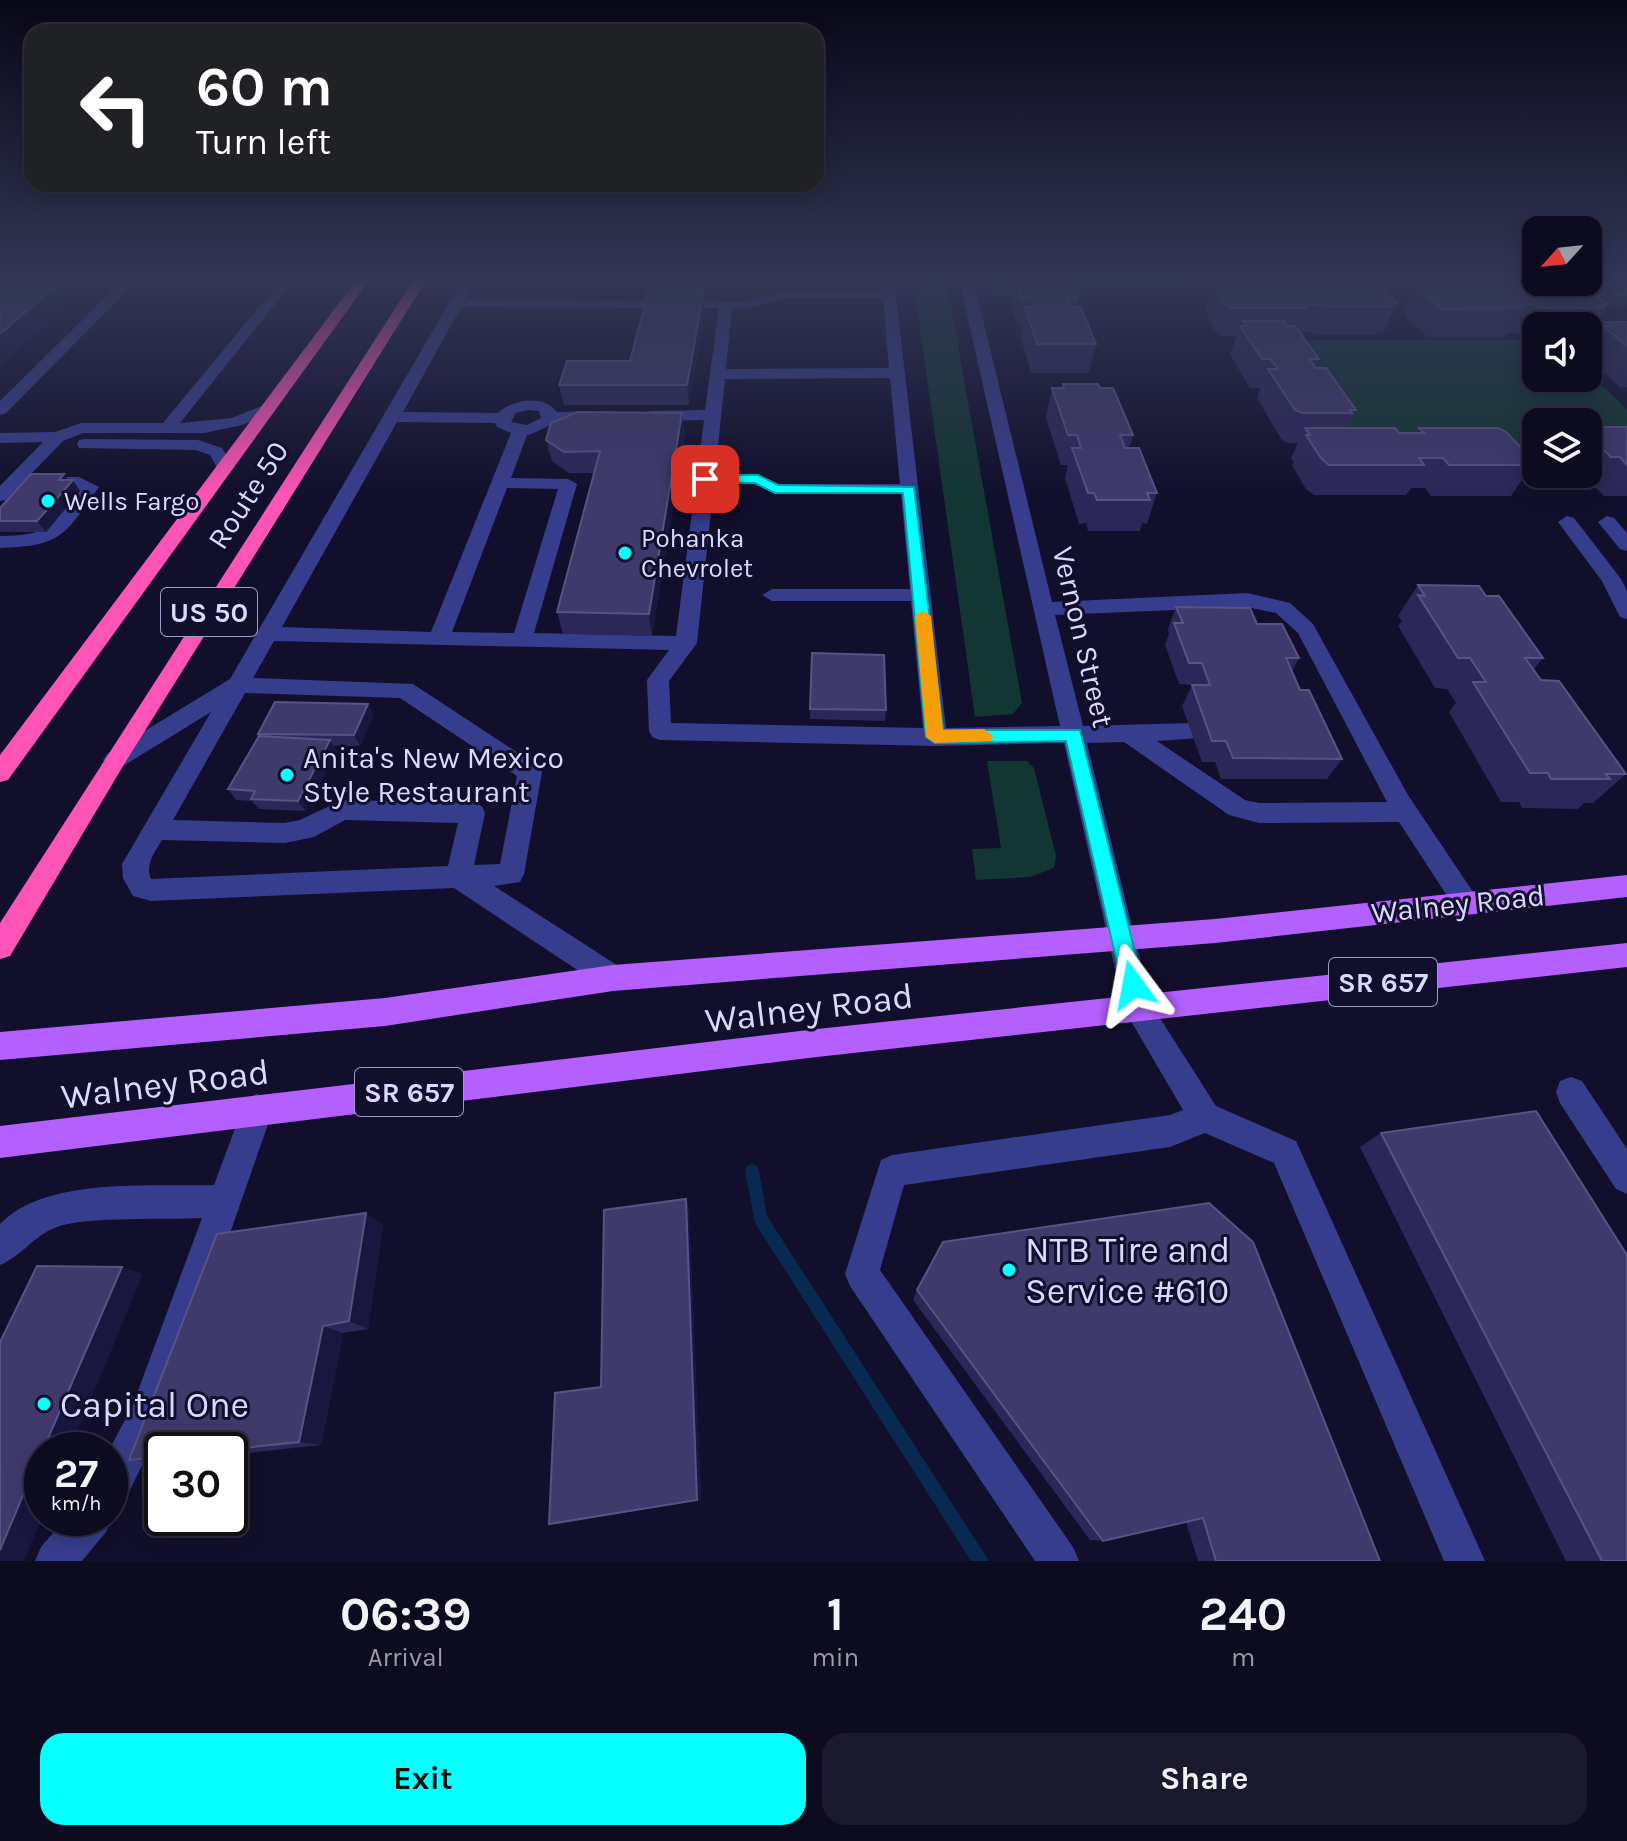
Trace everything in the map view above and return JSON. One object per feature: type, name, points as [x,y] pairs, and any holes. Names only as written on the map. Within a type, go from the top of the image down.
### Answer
[{"type":"highway","name":"Route 50","points":[[0,773],[310,352]]},
{"type":"highway","name":"Route 50","points":[[0,947],[375,352]]},
{"type":"main road","name":"Walney Road","points":[[0,1046],[335,1016],[546,990],[613,978],[1121,938],[1627,886]]},
{"type":"main road","name":"Walney Road","points":[[0,1142],[817,1043],[1627,955]]},
{"type":"street","points":[[0,410],[59,352]]},
{"type":"street","points":[[168,427],[229,352]]},
{"type":"street","points":[[115,760],[238,685],[405,690],[530,772],[511,874],[151,890],[142,888],[136,878],[135,864],[155,830],[238,685],[393,417],[430,352]]},
{"type":"street","points":[[720,352],[686,643],[658,680],[660,731],[935,737],[1191,732]]},
{"type":"street","points":[[896,352],[935,737]]},
{"type":"street","name":"Vernon Street","points":[[983,352],[1138,1009],[1205,1117]]},
{"type":"street","points":[[717,374],[898,373]]},
{"type":"street","points":[[393,417],[502,418],[510,410],[527,405],[543,407],[550,417]]},
{"type":"street","points":[[0,438],[57,437],[81,428],[224,425],[269,408]]},
{"type":"street","points":[[638,416],[712,415]]},
{"type":"street","points":[[502,418],[508,428],[521,430],[539,427],[550,417],[609,416]]},
{"type":"street","points":[[439,639],[521,430]]},
{"type":"street","points":[[57,437],[69,444],[198,445],[216,452],[225,467]]},
{"type":"street","points":[[6,489],[57,437]]},
{"type":"street","points":[[705,479],[758,479],[775,489],[910,489]]},
{"type":"street","points":[[0,542],[37,541],[52,534],[90,487],[79,482],[6,489]]},
{"type":"street","points":[[500,483],[568,484],[522,640]]},
{"type":"street","points":[[1567,522],[1611,579],[1627,612]]},
{"type":"street","points":[[1607,522],[1627,545]]},
{"type":"street","points":[[772,595],[921,595]]},
{"type":"street","points":[[1044,609],[1247,600],[1283,608],[1306,629],[1405,812],[1466,903]]},
{"type":"street","points":[[268,634],[686,643]]},
{"type":"street","points":[[1128,733],[1238,808],[1259,813],[1405,812]]},
{"type":"street","points":[[155,830],[285,833],[305,830],[342,810],[473,813],[458,876]]},
{"type":"street","points":[[458,876],[613,978]]},
{"type":"street","points":[[1571,1092],[1627,1178]]},
{"type":"street","points":[[128,1453],[147,1417],[257,1110]]},
{"type":"street","points":[[1059,1561],[862,1274],[892,1171],[1170,1131],[1205,1117],[1285,1152],[1465,1561]]},
{"type":"street","points":[[0,1248],[19,1228],[55,1210],[80,1206],[225,1201]]},
{"type":"street","points":[[55,1561],[77,1536]]},
{"type":"green space","points":[[923,352],[959,352],[1022,703],[1013,714],[975,717]]},
{"type":"green space","points":[[1297,352],[1522,352],[1522,392],[1602,392],[1602,385],[1627,409],[1627,447],[1602,447],[1602,408],[1522,408],[1522,447],[1361,446]]},
{"type":"green space","points":[[987,761],[1027,761],[1034,768],[1056,856],[1054,868],[1030,877],[976,880],[972,849],[1001,848]]},
{"type":"building","points":[[632,352],[693,352],[687,385],[559,385],[567,361],[630,361]]},
{"type":"building","points":[[1257,352],[1314,352],[1319,359],[1309,359],[1316,368],[1326,368],[1356,410],[1350,410],[1352,413],[1303,413],[1295,410],[1268,369],[1278,369],[1270,359],[1262,359]]},
{"type":"building","points":[[1063,384],[1098,384],[1100,388],[1113,388],[1133,435],[1120,435],[1125,448],[1139,448],[1157,493],[1147,493],[1150,500],[1097,500],[1094,493],[1088,493],[1072,448],[1081,448],[1077,435],[1068,435],[1052,388],[1064,388]]},
{"type":"building","name":"Pohanka Chevrolet","points":[[578,412],[682,413],[649,614],[557,612],[600,451],[564,452],[546,440],[551,423]]},
{"type":"building","points":[[1602,427],[1627,427],[1627,465],[1620,457],[1611,457],[1602,448]]},
{"type":"building","points":[[1305,428],[1395,428],[1399,433],[1424,433],[1419,428],[1498,428],[1522,449],[1522,465],[1449,465],[1443,458],[1419,458],[1424,465],[1329,465],[1306,435],[1310,435]]},
{"type":"building","points":[[31,474],[64,474],[59,480],[73,480],[37,521],[0,521],[0,508]]},
{"type":"building","points":[[1418,585],[1479,586],[1486,596],[1499,596],[1543,658],[1525,658],[1541,680],[1559,681],[1626,774],[1606,774],[1610,779],[1551,779],[1548,773],[1530,773],[1473,682],[1486,682],[1470,658],[1458,658],[1418,595],[1425,596]]},
{"type":"building","points":[[1176,607],[1250,608],[1257,624],[1282,624],[1299,658],[1286,658],[1300,690],[1309,690],[1342,759],[1233,758],[1226,741],[1212,741],[1192,685],[1210,685],[1202,663],[1189,663],[1174,623],[1183,623]]},
{"type":"building","points":[[812,653],[884,655],[886,710],[810,709]]},
{"type":"building","points":[[275,702],[368,704],[354,735],[258,734]]},
{"type":"building","name":"Anita's New Mexico Style Restaurant","points":[[259,736],[330,740],[298,801],[251,799],[255,791],[228,789]]},
{"type":"building","points":[[1536,1111],[1627,1255],[1627,1561],[1602,1561],[1381,1133]]},
{"type":"building","points":[[686,1199],[697,1500],[549,1524],[555,1393],[601,1387],[604,1210]]},
{"type":"building","points":[[1209,1203],[1253,1242],[1380,1561],[1216,1561],[1203,1518],[1103,1541],[917,1290],[943,1242]]},
{"type":"building","points":[[366,1213],[349,1321],[323,1326],[299,1442],[248,1448],[248,1432],[144,1432],[144,1459],[129,1460],[217,1234]]},
{"type":"building","points":[[37,1266],[122,1267],[51,1432],[24,1432],[24,1493],[0,1550],[0,1342]]},
{"type":"waterway","points":[[752,1171],[760,1218],[981,1561]]},
{"type":"slow traffic","points":[[923,616],[935,737],[984,736]]},
{"type":"place","name":"Wells Fargo","points":[[48,501]]},
{"type":"place","name":"Pohanka Chevrolet","points":[[625,553]]},
{"type":"place","name":"Anita's New Mexico Style Restaurant","points":[[287,775]]},
{"type":"place","name":"NTB Tire and Service #610","points":[[1009,1270]]},
{"type":"place","name":"Capital One","points":[[44,1404]]},
{"type":"route","points":[[705,479],[758,479],[775,489],[910,489],[935,737],[1073,735],[1133,985]]}]
